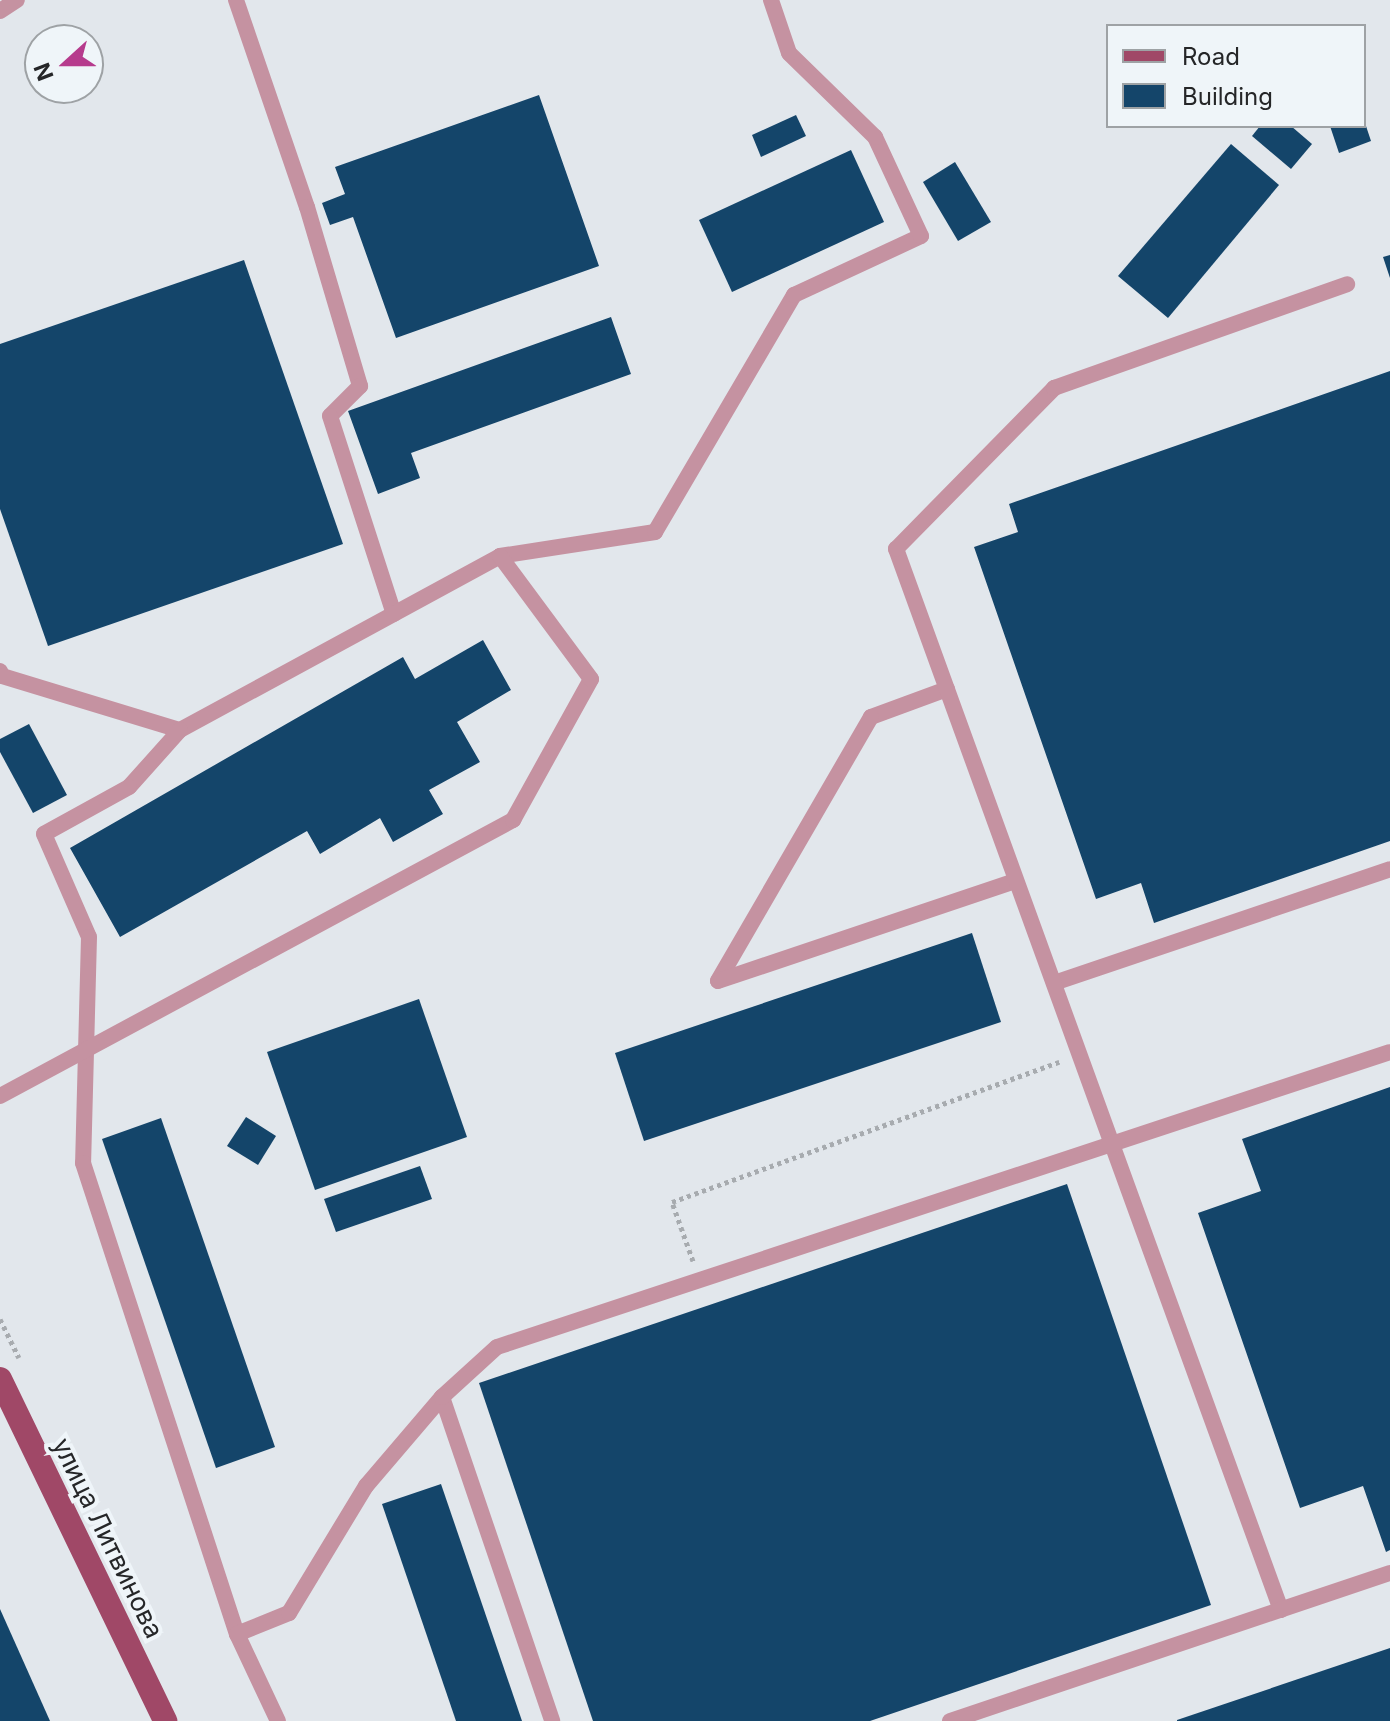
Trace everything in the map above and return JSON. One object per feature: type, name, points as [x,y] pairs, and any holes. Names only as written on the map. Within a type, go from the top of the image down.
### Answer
[{"type":"main road","name":"улица Литвинова","points":[[0,1379],[165,1721]]},
{"type":"lane","points":[[0,11],[17,0]]},
{"type":"lane","points":[[236,0],[307,207],[360,386],[330,416],[394,614]]},
{"type":"lane","points":[[278,1721],[237,1634],[83,1163],[89,937],[44,834],[129,787],[180,730],[500,556],[655,532],[794,295],[921,236],[875,137],[789,53],[771,0]]},
{"type":"lane","points":[[1281,1610],[896,549],[1054,388],[1347,284]]},
{"type":"lane","points":[[0,1096],[513,820],[591,679],[500,556]]},
{"type":"lane","points":[[0,671],[2,676],[180,730]]},
{"type":"lane","points":[[947,689],[871,717],[718,981],[1016,881]]},
{"type":"lane","points":[[1054,983],[1390,869]]},
{"type":"lane","points":[[237,1634],[289,1613],[366,1486],[442,1397],[497,1347],[1390,1052]]},
{"type":"lane","points":[[442,1397],[552,1721]]},
{"type":"lane","points":[[950,1721],[1390,1573]]},
{"type":"path","points":[[700,1280],[672,1202],[1079,1055]]},
{"type":"building","points":[[539,95],[599,266],[396,338],[353,217],[330,225],[322,203],[345,194],[335,167]]},
{"type":"building","points":[[796,115],[806,136],[761,157],[752,135]]},
{"type":"building","points":[[1366,126],[1371,141],[1339,153],[1331,128]]},
{"type":"building","points":[[1258,128],[1293,128],[1312,144],[1291,169],[1252,136]]},
{"type":"building","points":[[1231,144],[1279,185],[1168,318],[1118,276]]},
{"type":"building","points":[[851,150],[884,222],[732,292],[699,220]]},
{"type":"building","points":[[955,162],[991,222],[958,241],[923,182]]},
{"type":"building","points":[[1390,255],[1390,278],[1383,257]]},
{"type":"building","points":[[244,260],[343,544],[48,646],[0,509],[0,344]]},
{"type":"building","points":[[611,317],[631,374],[411,453],[420,478],[378,494],[348,411]]},
{"type":"building","points":[[1390,371],[1390,841],[1154,923],[1141,883],[1096,899],[974,547],[1018,532],[1009,504]]},
{"type":"building","points":[[483,640],[511,690],[457,722],[480,762],[429,790],[443,814],[393,842],[380,818],[320,854],[307,831],[120,937],[70,848],[403,657],[415,679]]},
{"type":"building","points":[[29,724],[67,795],[33,813],[0,752],[0,739]]},
{"type":"building","points":[[972,933],[1001,1022],[644,1141],[615,1053]]},
{"type":"building","points":[[419,999],[467,1137],[315,1190],[267,1052]]},
{"type":"building","points":[[1390,1087],[1390,1550],[1386,1552],[1363,1486],[1300,1508],[1198,1213],[1261,1191],[1242,1139]]},
{"type":"building","points":[[246,1117],[276,1136],[258,1165],[227,1146]]},
{"type":"building","points":[[161,1118],[275,1447],[216,1468],[102,1139]]},
{"type":"building","points":[[420,1166],[432,1199],[336,1232],[324,1199]]},
{"type":"building","points":[[1067,1184],[1211,1605],[870,1721],[593,1721],[479,1383]]},
{"type":"building","points":[[441,1484],[522,1721],[456,1721],[382,1504]]},
{"type":"building","points":[[0,1609],[50,1721],[0,1721]]},
{"type":"building","points":[[1390,1648],[1390,1721],[1177,1721],[1177,1720]]}]
